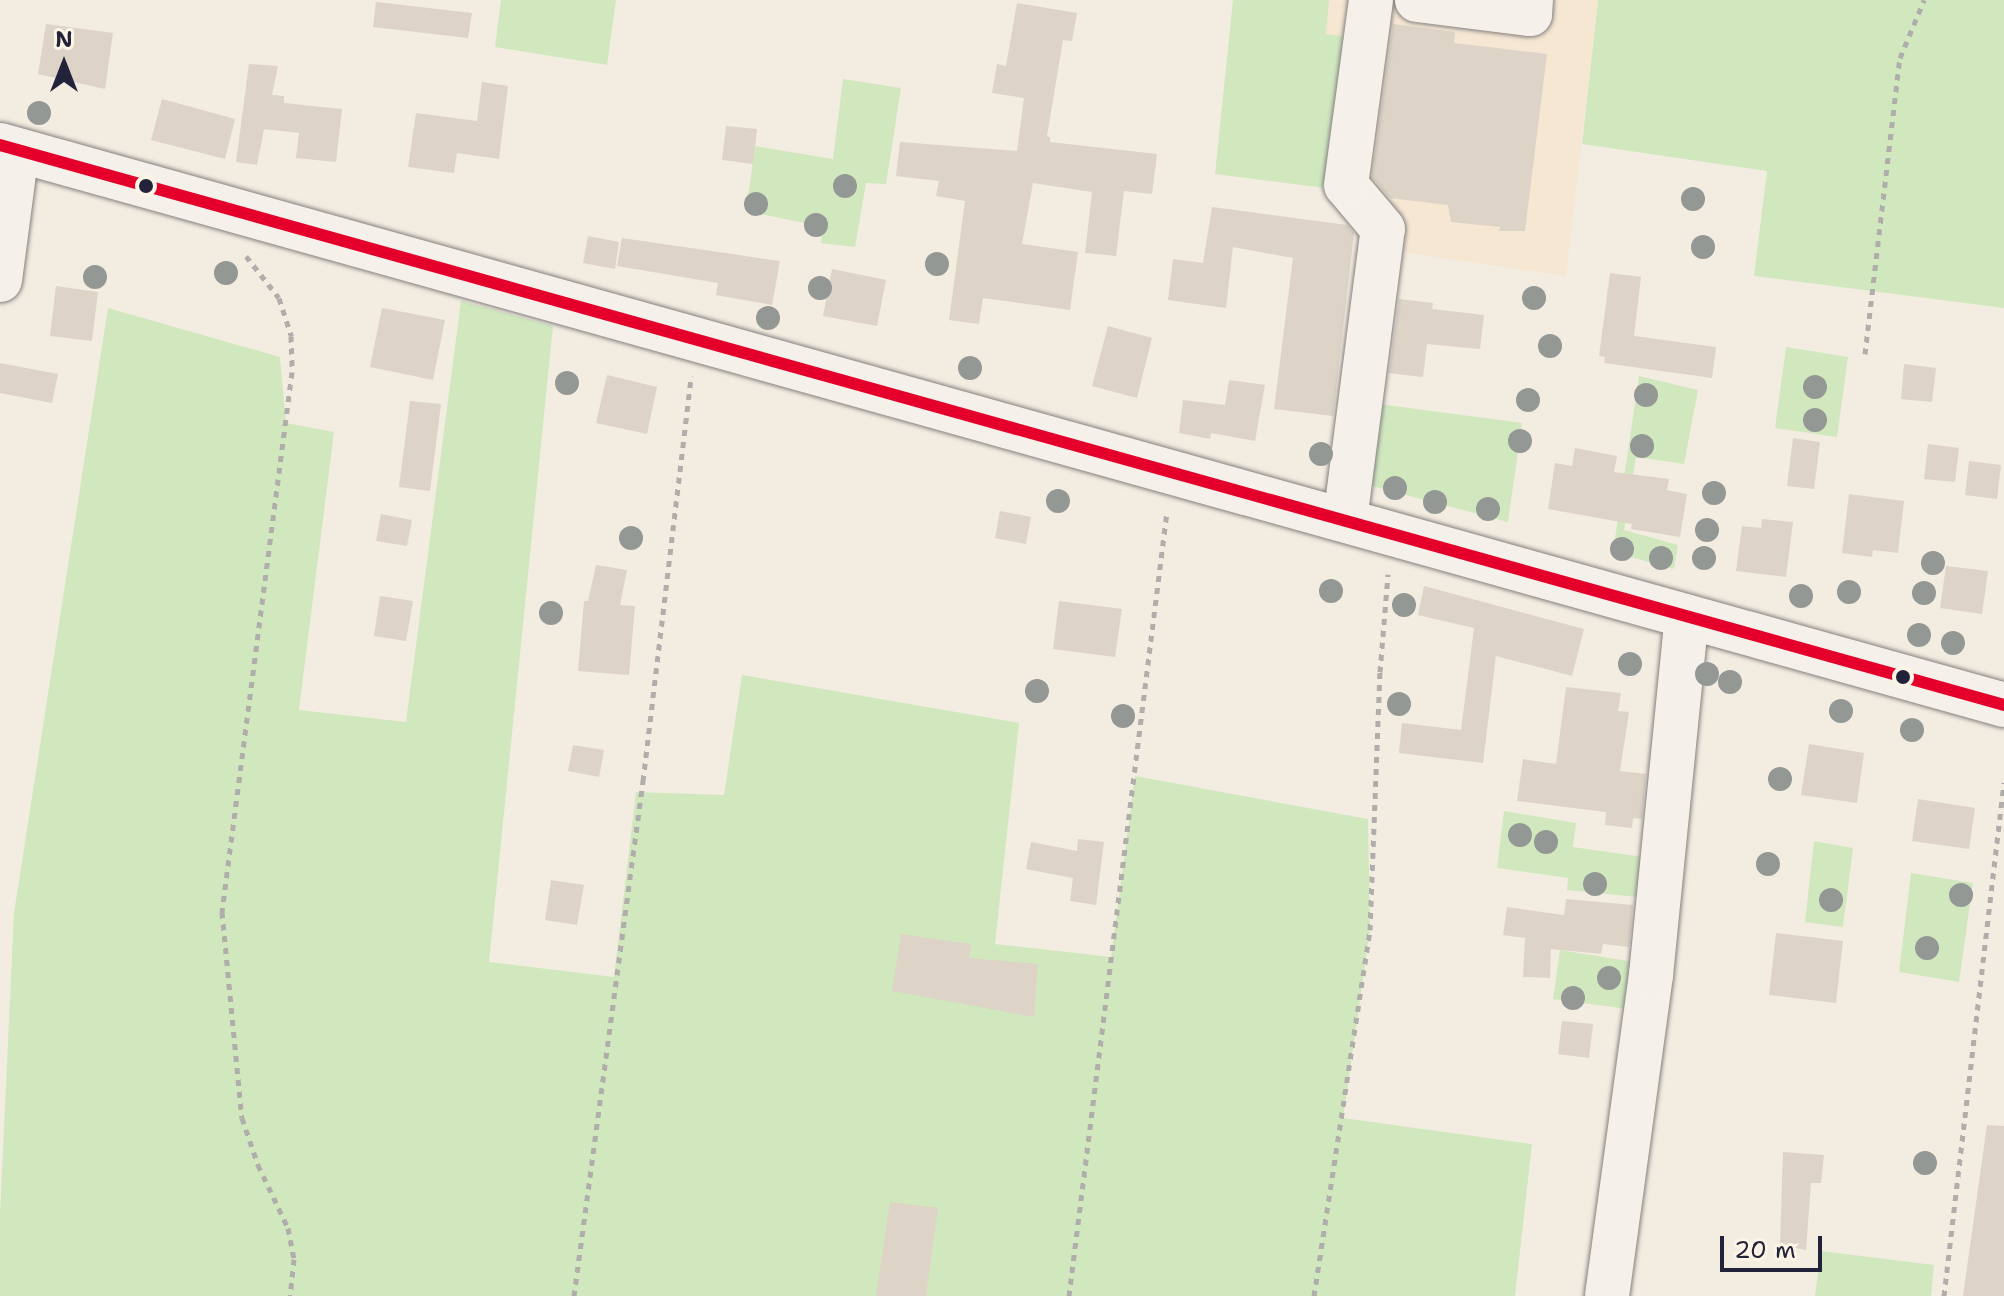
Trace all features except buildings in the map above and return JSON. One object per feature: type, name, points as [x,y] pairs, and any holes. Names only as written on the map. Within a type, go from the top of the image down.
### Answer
[{"type":"street","points":[[1345,520],[1383,229],[1346,185],[1371,0]]},
{"type":"street","points":[[1417,0],[1530,14],[1531,0]]},
{"type":"street","points":[[0,280],[8,148],[2004,705]]},
{"type":"street","points":[[1607,1296],[1651,975],[1687,617]]},
{"type":"path","points":[[1865,354],[1900,58],[1924,0]]},
{"type":"path","points":[[255,217],[246,255],[279,298],[291,336],[292,372],[222,912],[242,1118],[258,1165],[288,1228],[294,1259],[290,1296]]},
{"type":"path","points":[[574,1296],[643,781],[695,340]]},
{"type":"path","points":[[1069,1296],[1172,473]]},
{"type":"path","points":[[1314,1296],[1370,930],[1380,672],[1393,534]]},
{"type":"path","points":[[1944,1296],[2004,782]]},
{"type":"shaded area","points":[[1329,0],[1598,0],[1566,276],[1360,246],[1365,202],[1349,37],[1326,34]]},
{"type":"green space","points":[[501,0],[616,0],[607,65],[495,47]]},
{"type":"green space","points":[[1233,0],[1329,0],[1326,34],[1350,37],[1333,189],[1215,174]]},
{"type":"green space","points":[[1598,0],[2004,0],[2004,308],[1754,276],[1767,171],[1582,144]]},
{"type":"green space","points":[[843,79],[901,88],[886,184],[866,183],[855,247],[821,243],[823,227],[746,211],[755,146],[833,159]]},
{"type":"green space","points":[[461,301],[553,326],[489,962],[614,977],[636,792],[724,795],[742,675],[1019,723],[995,944],[1111,957],[1135,776],[1368,819],[1370,930],[1343,1118],[1532,1144],[1515,1296],[0,1296],[0,1214],[14,913],[108,308],[280,357],[286,423],[334,432],[299,710],[406,722]]},
{"type":"green space","points":[[1786,347],[1848,357],[1837,437],[1775,428]]},
{"type":"green space","points":[[1639,376],[1698,390],[1684,464],[1636,457],[1624,530],[1678,545],[1674,569],[1613,552]]},
{"type":"green space","points":[[1379,404],[1522,423],[1508,522],[1368,485]]},
{"type":"green space","points":[[1504,811],[1576,823],[1573,847],[1643,857],[1637,897],[1567,890],[1568,878],[1497,868]]},
{"type":"green space","points":[[1814,841],[1853,848],[1843,927],[1805,922]]},
{"type":"green space","points":[[1911,873],[1973,883],[1959,982],[1899,972]]},
{"type":"green space","points":[[1560,950],[1641,963],[1635,1010],[1553,999]]},
{"type":"green space","points":[[1821,1251],[1934,1265],[1931,1296],[1815,1296]]},
{"type":"transit line","points":[[0,145],[2004,705]]}]
